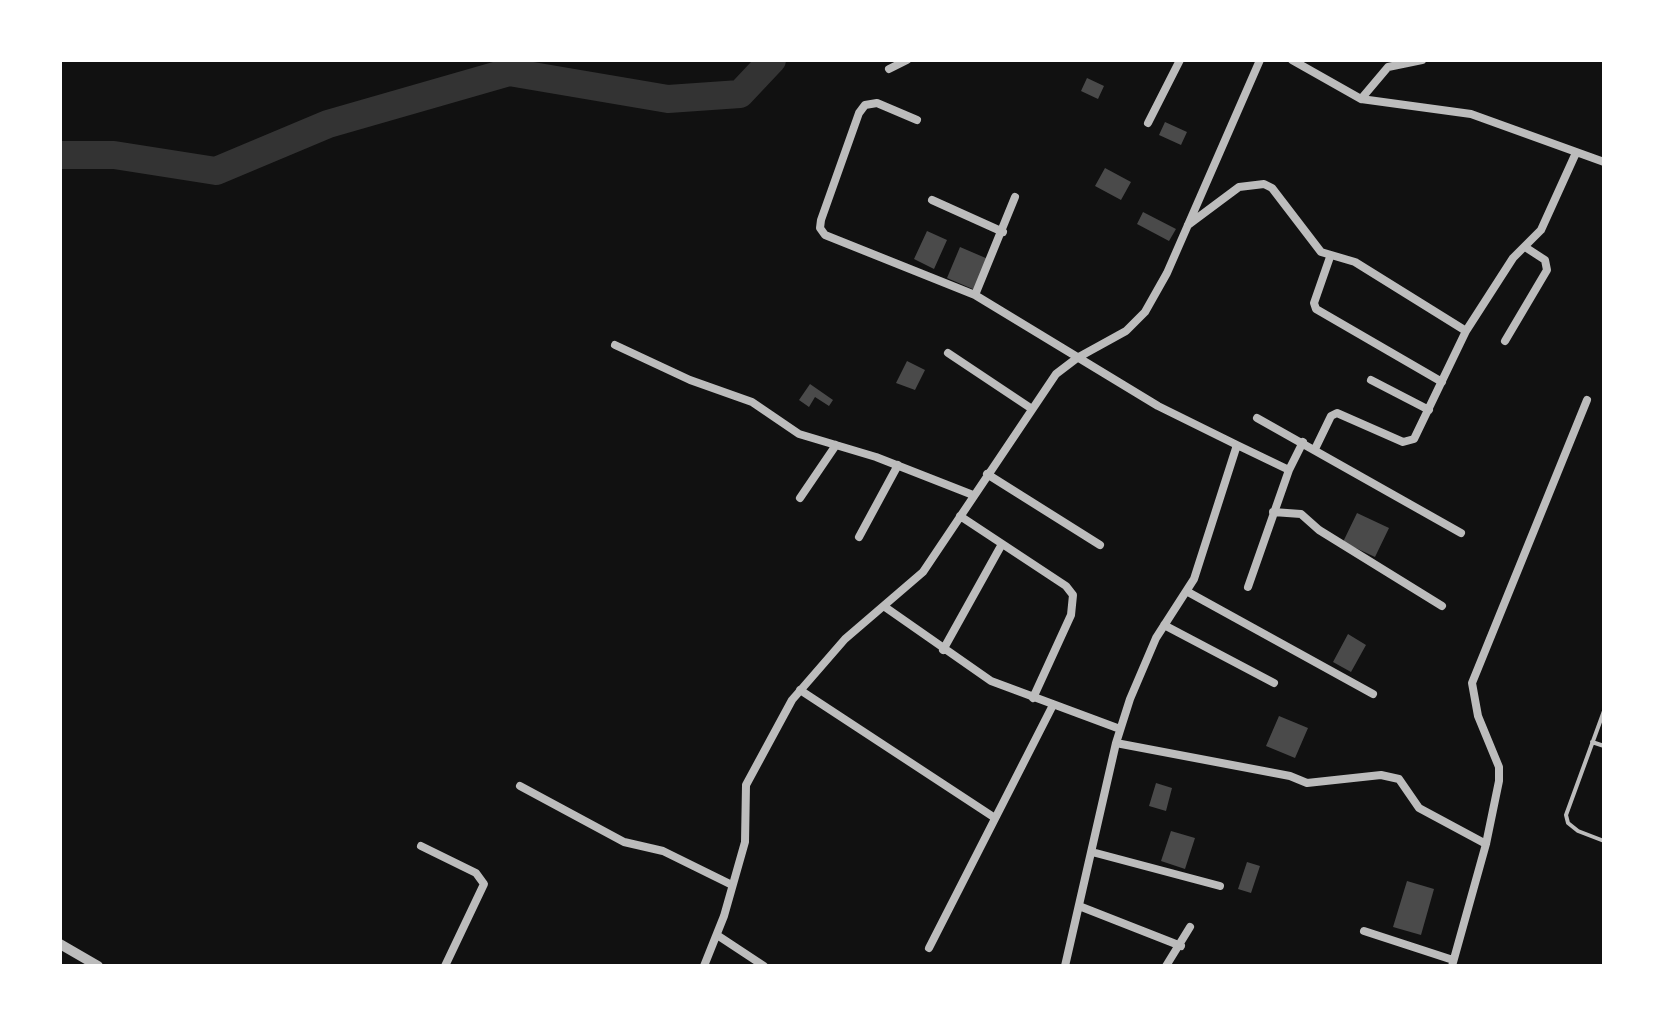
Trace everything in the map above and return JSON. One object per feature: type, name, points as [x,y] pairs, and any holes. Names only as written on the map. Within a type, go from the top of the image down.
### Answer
[{"type":"street","points":[[889,69],[907,60]]},
{"type":"street","points":[[1148,123],[1180,60]]},
{"type":"street","points":[[704,966],[717,935],[745,842],[746,785],[776,727],[800,690],[845,639],[923,572],[1056,374],[1077,358],[1126,331],[1145,312],[1188,226],[1260,60]]},
{"type":"street","points":[[1292,60],[1361,99],[1471,114],[1575,155],[1604,162]]},
{"type":"street","points":[[1361,99],[1388,63],[1422,60]]},
{"type":"street","points":[[917,120],[877,103],[865,105],[859,113],[820,228],[832,238],[975,295],[1184,421],[1289,470]]},
{"type":"street","points":[[1315,449],[1331,416],[1337,413],[1409,442],[1429,410],[1466,331],[1513,258],[1541,230],[1575,155]]},
{"type":"street","points":[[1188,226],[1239,187],[1264,184],[1272,188],[1321,252],[1355,262],[1466,331]]},
{"type":"street","points":[[975,295],[1015,197]]},
{"type":"street","points":[[932,200],[1003,232]]},
{"type":"street","points":[[1505,341],[1547,270],[1545,260],[1525,247]]},
{"type":"street","points":[[1330,257],[1314,303],[1316,309],[1442,382]]},
{"type":"street","points":[[615,345],[690,380],[752,402],[799,434],[898,465],[973,495]]},
{"type":"street","points":[[948,353],[1032,409]]},
{"type":"street","points":[[1371,380],[1429,410]]},
{"type":"street","points":[[1364,931],[1452,963],[1486,844],[1499,767],[1478,716],[1472,683],[1587,400]]},
{"type":"street","points":[[1257,418],[1461,533]]},
{"type":"street","points":[[1248,587],[1273,512],[1303,442]]},
{"type":"street","points":[[800,498],[836,445]]},
{"type":"street","points":[[1065,966],[1120,729],[1130,699],[1164,625],[1188,592],[1237,445]]},
{"type":"street","points":[[859,537],[898,465]]},
{"type":"street","points":[[987,474],[1100,545]]},
{"type":"street","points":[[1273,512],[1301,514],[1319,530],[1442,606]]},
{"type":"street","points":[[960,516],[1066,586],[1073,595],[1071,615],[1033,698]]},
{"type":"street","points":[[943,650],[1002,544]]},
{"type":"street","points":[[1188,592],[1373,694]]},
{"type":"street","points":[[885,607],[991,681],[1120,729]]},
{"type":"street","points":[[1164,625],[1274,683]]},
{"type":"street","points":[[800,690],[995,818]]},
{"type":"street","points":[[929,948],[1053,705]]},
{"type":"street","points":[[1116,743],[1290,776],[1307,783],[1381,775],[1399,779],[1419,808],[1486,844]]},
{"type":"street","points":[[520,786],[624,842],[663,851],[732,885]]},
{"type":"street","points":[[421,846],[476,873],[484,884],[445,966]]},
{"type":"street","points":[[1092,852],[1220,886]]},
{"type":"street","points":[[1079,906],[1181,946]]},
{"type":"street","points":[[1166,966],[1190,927]]},
{"type":"street","points":[[717,935],[764,966]]},
{"type":"street","points":[[60,944],[98,966]]},
{"type":"lane","points":[[1604,711],[1566,815],[1568,823],[1578,831],[1604,841]]},
{"type":"lane","points":[[1592,742],[1604,746]]},
{"type":"building","points":[[1087,78],[1104,86],[1098,99],[1081,91]]},
{"type":"building","points":[[1165,122],[1187,132],[1181,145],[1159,135]]},
{"type":"building","points":[[1105,168],[1131,182],[1121,200],[1095,186]]},
{"type":"building","points":[[1143,212],[1176,229],[1169,241],[1137,224]]},
{"type":"building","points":[[927,231],[947,240],[934,269],[914,259]]},
{"type":"building","points":[[960,247],[988,259],[975,290],[947,278]]},
{"type":"building","points":[[907,361],[925,370],[915,390],[896,383]]},
{"type":"building","points":[[810,384],[833,400],[829,406],[815,397],[809,407],[799,400]]},
{"type":"building","points":[[1357,513],[1389,528],[1375,557],[1343,542]]},
{"type":"building","points":[[1348,634],[1366,645],[1351,672],[1333,662]]},
{"type":"building","points":[[1279,716],[1308,728],[1295,758],[1266,746]]},
{"type":"building","points":[[1156,783],[1172,788],[1166,811],[1149,806]]},
{"type":"building","points":[[1171,831],[1195,838],[1185,869],[1161,861]]},
{"type":"building","points":[[1247,862],[1260,866],[1251,893],[1238,889]]},
{"type":"building","points":[[1407,881],[1434,889],[1421,935],[1393,927]]},
{"type":"waterway","points":[[60,155],[114,155],[216,171],[328,124],[509,72],[668,99],[740,94],[772,60]]}]
